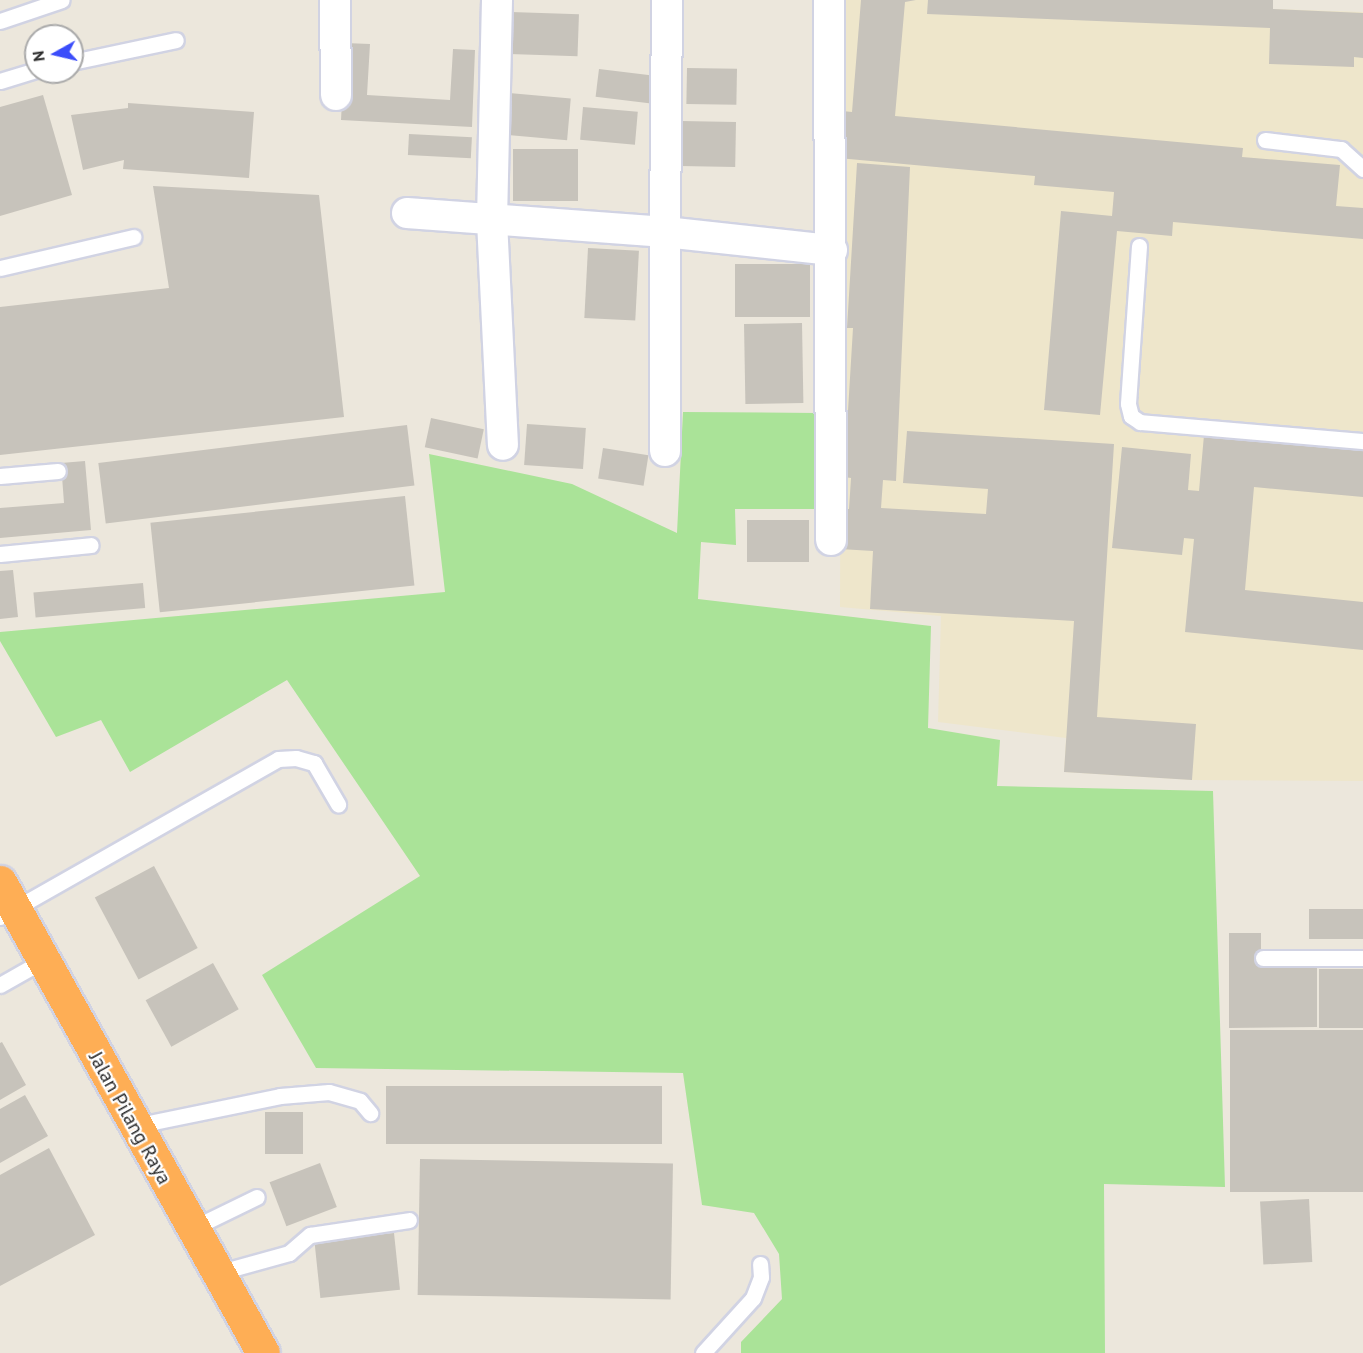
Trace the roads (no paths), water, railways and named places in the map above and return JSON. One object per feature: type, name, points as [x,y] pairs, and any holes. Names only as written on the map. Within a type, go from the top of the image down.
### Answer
[{"type":"highway","name":"Jalan Pilang Raya","points":[[5,902],[44,960],[191,1229],[263,1353]]},
{"type":"street","points":[[336,0],[336,95]]},
{"type":"street","points":[[497,0],[492,221],[503,445]]},
{"type":"street","points":[[665,451],[667,0]]},
{"type":"street","points":[[829,0],[832,250],[831,540]]},
{"type":"street","points":[[407,213],[665,232],[832,250]]},
{"type":"lane","points":[[0,21],[62,0]]},
{"type":"lane","points":[[84,59],[176,40]]},
{"type":"lane","points":[[0,81],[24,73]]},
{"type":"lane","points":[[1265,140],[1341,149],[1363,169]]},
{"type":"lane","points":[[0,268],[133,237]]},
{"type":"lane","points":[[1140,246],[1128,404],[1131,416],[1140,422],[1363,441]]},
{"type":"lane","points":[[0,476],[58,471]]},
{"type":"lane","points":[[0,554],[91,545]]},
{"type":"lane","points":[[5,902],[279,759],[296,758],[314,763],[338,804]]},
{"type":"lane","points":[[1263,958],[1363,958]]},
{"type":"lane","points":[[0,985],[44,960]]},
{"type":"lane","points":[[134,1126],[280,1096],[329,1092],[360,1101],[370,1113]]},
{"type":"lane","points":[[191,1229],[257,1197]]},
{"type":"lane","points":[[217,1273],[289,1253],[310,1235],[409,1220]]},
{"type":"lane","points":[[703,1353],[753,1298],[761,1277],[760,1264]]}]
